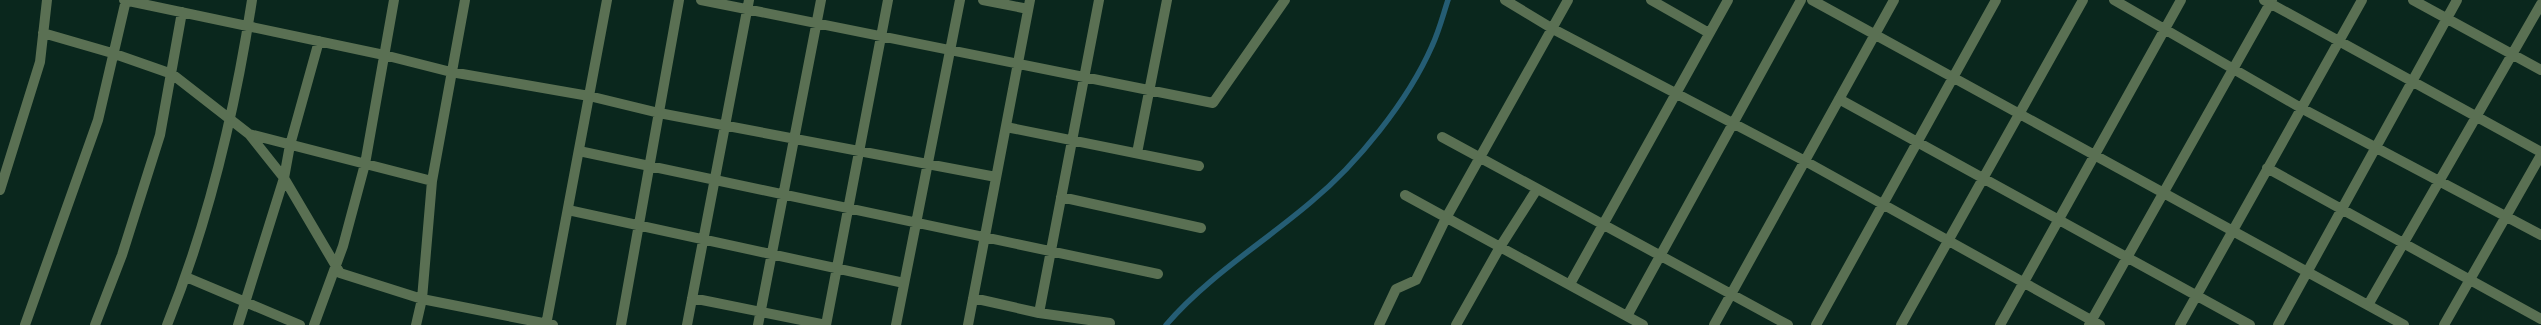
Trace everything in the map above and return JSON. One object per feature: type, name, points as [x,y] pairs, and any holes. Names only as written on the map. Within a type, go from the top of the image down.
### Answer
[{"type":"street","points":[[0,190],[40,62],[47,0]]},
{"type":"street","points":[[25,325],[98,120],[112,52],[126,0],[384,55],[451,72],[589,96],[659,113],[996,178]]},
{"type":"street","points":[[167,325],[186,277],[230,120],[252,0]]},
{"type":"street","points":[[314,325],[335,266],[365,164],[394,0]]},
{"type":"street","points":[[416,325],[422,299],[432,182],[465,0]]},
{"type":"street","points":[[43,33],[112,52],[172,74],[249,134],[284,178],[340,273],[422,299],[549,324],[568,210],[607,0]]},
{"type":"street","points":[[621,325],[679,0]]},
{"type":"street","points":[[701,0],[748,5],[816,23],[1213,103],[1285,0]]},
{"type":"street","points":[[758,325],[821,0]]},
{"type":"street","points":[[692,298],[826,325],[888,0]]},
{"type":"street","points":[[896,325],[960,0]]},
{"type":"street","points":[[968,325],[1029,5],[983,0]]},
{"type":"street","points":[[1039,313],[1099,0]]},
{"type":"street","points":[[1137,153],[1167,0]]},
{"type":"street","points":[[1505,0],[1553,29],[1805,161],[1948,240],[2094,324],[2127,258],[2233,69],[2268,1],[2541,153],[2444,325]]},
{"type":"street","points":[[1379,325],[1396,289],[1416,280],[1446,218],[1568,0]]},
{"type":"street","points":[[1651,0],[1709,33]]},
{"type":"street","points":[[1570,284],[1728,0]]},
{"type":"street","points":[[1627,316],[1801,0]]},
{"type":"street","points":[[1812,0],[2404,325]]},
{"type":"street","points":[[1714,325],[1894,0]]},
{"type":"street","points":[[1816,325],[1996,0]]},
{"type":"street","points":[[1901,325],[2083,0]]},
{"type":"street","points":[[2114,0],[2302,108],[2541,235]]},
{"type":"street","points":[[2000,325],[2181,0]]},
{"type":"street","points":[[2180,325],[2362,0]]},
{"type":"street","points":[[2413,0],[2541,70]]},
{"type":"street","points":[[2278,325],[2457,0]]},
{"type":"street","points":[[2368,305],[2541,4]]},
{"type":"street","points":[[687,325],[748,5]]},
{"type":"street","points":[[95,325],[122,255],[160,135],[182,12]]},
{"type":"street","points":[[238,325],[284,178],[290,145],[319,41]]},
{"type":"street","points":[[1839,99],[2250,325]]},
{"type":"street","points":[[1006,127],[1198,166]]},
{"type":"street","points":[[249,134],[432,182]]},
{"type":"street","points":[[1442,137],[1788,325]]},
{"type":"street","points":[[579,151],[1158,274]]},
{"type":"street","points":[[2268,168],[2541,321],[2539,325]]},
{"type":"street","points":[[1456,325],[1500,247],[1537,189]]},
{"type":"street","points":[[1406,195],[1643,325]]},
{"type":"street","points":[[1061,197],[1201,228]]},
{"type":"street","points":[[568,210],[904,283]]},
{"type":"street","points":[[186,277],[300,325]]},
{"type":"street","points":[[973,298],[1039,313],[1110,323]]},
{"type":"waterway","points":[[1166,325],[1199,291],[1293,217],[1328,187],[1363,150],[1395,110],[1422,67],[1437,35],[1448,0]]}]
